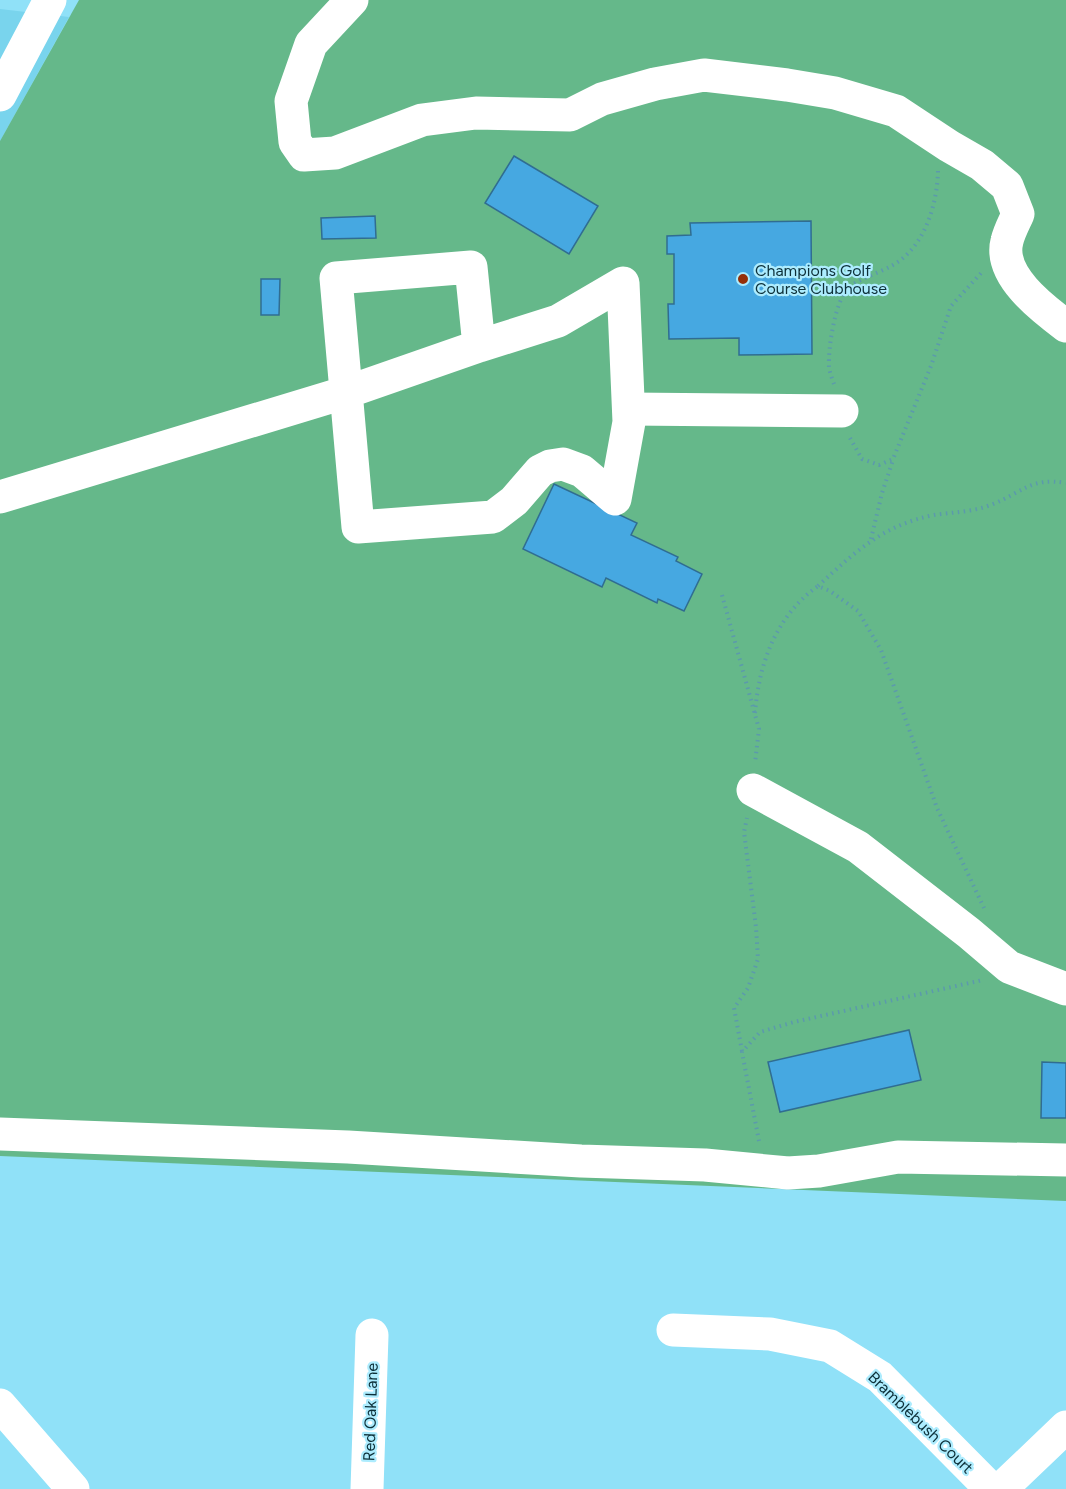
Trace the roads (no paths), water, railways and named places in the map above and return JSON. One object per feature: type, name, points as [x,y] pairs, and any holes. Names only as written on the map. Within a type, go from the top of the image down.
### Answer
[{"type":"street","points":[[0,95],[50,0]]},
{"type":"street","points":[[352,0],[310,44],[291,101],[295,142],[304,155],[335,153],[422,120],[476,113],[570,115],[602,99],[655,84],[704,75],[835,93],[896,111],[982,165],[1007,186],[1018,214],[1007,242],[1006,258],[1017,281],[1043,308],[1066,326]]},
{"type":"street","points":[[0,497],[347,392],[558,321],[623,283],[629,422],[615,499],[582,471],[563,464],[550,466],[540,471],[514,501],[493,517],[358,527],[347,392],[336,278],[471,267],[479,346]]},
{"type":"street","points":[[629,409],[842,411]]},
{"type":"street","points":[[753,790],[858,847],[1009,967],[1066,989]]},
{"type":"street","points":[[0,1134],[348,1147],[764,1169],[788,1173],[819,1171],[898,1157],[1066,1160]]},
{"type":"street","name":"Bramblebush Court","points":[[673,1330],[770,1334],[830,1346],[880,1377],[991,1489]]},
{"type":"street","name":"Red Oak Lane","points":[[367,1489],[372,1335]]},
{"type":"street","points":[[0,1405],[24,1430],[55,1482]]},
{"type":"street","points":[[1001,1489],[1066,1427]]},
{"type":"place","name":"Champions Golf Course Clubhouse","points":[[743,279]]}]
